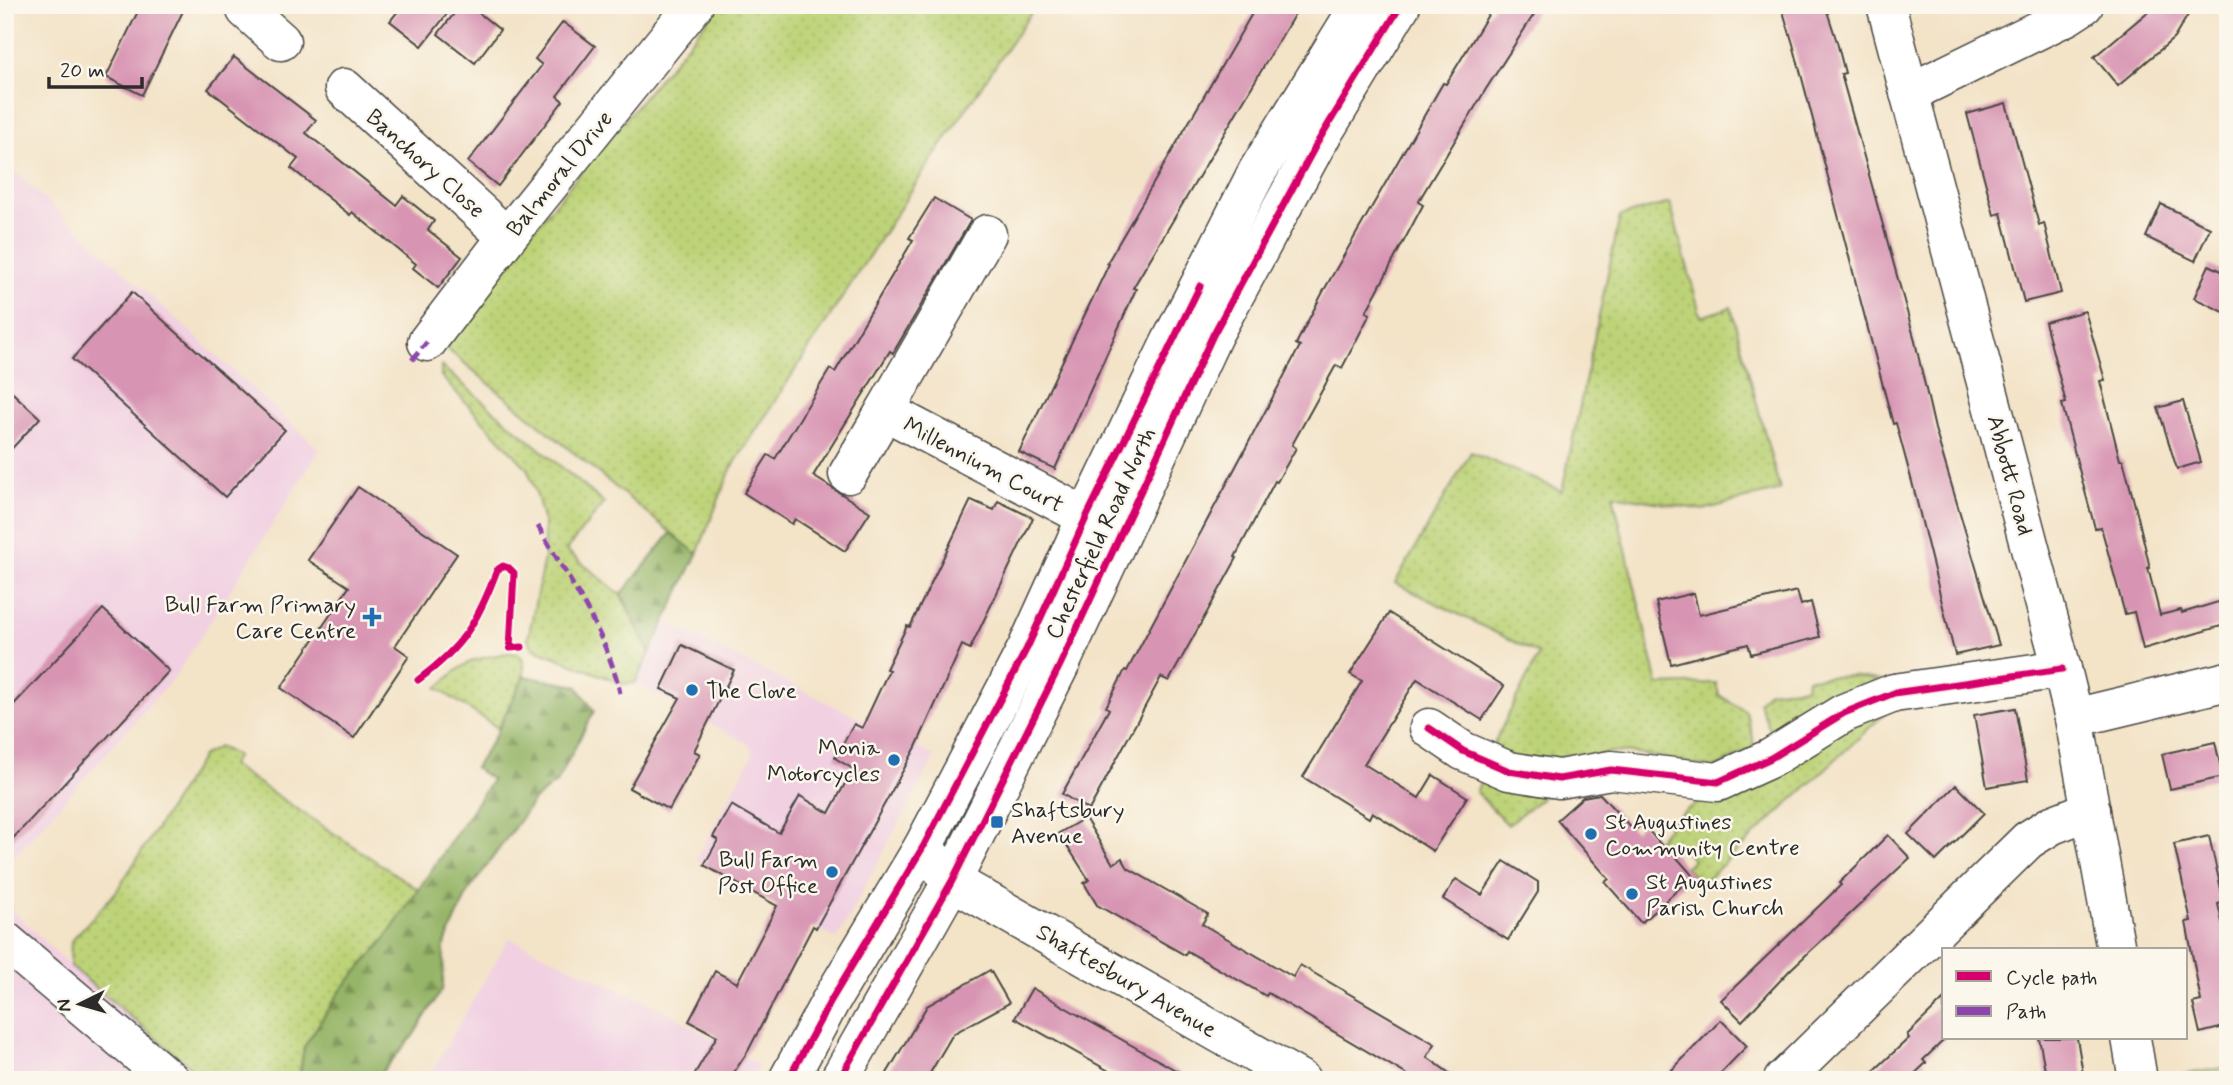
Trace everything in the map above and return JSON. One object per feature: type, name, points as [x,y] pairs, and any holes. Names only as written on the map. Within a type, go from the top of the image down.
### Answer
[{"type":"main road","points":[[249,5],[246,10],[281,41]]},
{"type":"main road","name":"Balmoral Drive","points":[[427,342],[507,237],[694,5]]},
{"type":"main road","name":"Chesterfield Road North","points":[[788,1080],[830,1002],[923,847],[1027,648],[1170,343],[1257,172],[1360,5]]},
{"type":"main road","name":"Chesterfield Road North","points":[[839,1080],[952,881],[1060,665],[1213,335],[1317,143],[1401,5]]},
{"type":"main road","name":"Abbott Road","points":[[1886,5],[2063,669],[2116,948]]},
{"type":"main road","points":[[1909,93],[2067,16],[2084,5]]},
{"type":"main road","name":"Banchory Close","points":[[344,88],[507,237]]},
{"type":"main road","name":"Millennium Court","points":[[848,474],[988,234]]},
{"type":"main road","name":"Millennium Court","points":[[885,411],[1120,535]]},
{"type":"main road","points":[[1429,728],[1463,751],[1509,771],[1559,779],[1611,770],[1718,782],[1771,758],[1844,713],[1894,693],[2063,669]]},
{"type":"main road","points":[[2074,718],[2228,681]]},
{"type":"main road","points":[[1783,1080],[2028,841],[2052,825],[2091,810]]},
{"type":"main road","name":"Shaftesbury Avenue","points":[[923,847],[952,881],[1301,1080]]},
{"type":"main road","points":[[5,941],[170,1080]]},
{"type":"main road","points":[[2131,1040],[2138,1080]]},
{"type":"shaded area","points":[[5,163],[320,450],[176,675],[5,867]]},
{"type":"shaded area","points":[[665,622],[935,756],[837,939],[696,860],[752,755],[750,745],[635,683]]},
{"type":"shaded area","points":[[5,903],[70,966],[206,1080],[5,1080]]},
{"type":"shaded area","points":[[509,938],[666,1011],[759,1066],[751,1080],[427,1080]]},
{"type":"green space","points":[[720,5],[1022,5],[1031,13],[926,168],[731,469],[697,554],[446,348],[508,260]]},
{"type":"green space","points":[[1670,203],[1701,317],[1731,307],[1780,490],[1703,510],[1613,495],[1658,685],[1716,683],[1719,695],[1746,712],[1753,748],[1714,768],[1637,753],[1612,752],[1539,765],[1489,753],[1539,654],[1395,583],[1471,452],[1562,491],[1620,216]]},
{"type":"green space","points":[[441,366],[604,503],[566,550],[621,595],[650,653],[635,683],[623,684],[533,648],[528,639],[544,558],[544,523],[536,492],[527,468],[441,376]]},
{"type":"green space","points":[[671,533],[697,554],[650,653],[621,595]]},
{"type":"green space","points":[[518,653],[524,661],[524,676],[498,728],[437,688],[469,663]]},
{"type":"green space","points":[[524,676],[577,686],[594,711],[557,782],[534,800],[468,892],[444,946],[443,988],[413,1036],[375,1080],[299,1080],[304,1047],[341,990],[383,942],[492,780],[475,768],[495,736]]},
{"type":"green space","points":[[1851,676],[1878,680],[1781,737],[1769,729],[1759,702],[1769,691],[1806,687],[1807,678]]},
{"type":"green space","points":[[1894,705],[1702,884],[1685,867],[1693,860],[1680,845],[1669,854],[1657,840],[1672,822],[1689,808]]},
{"type":"green space","points":[[219,747],[237,756],[231,765],[419,890],[383,942],[341,990],[304,1047],[299,1080],[206,1080],[70,966],[71,941],[116,892],[203,755]]},
{"type":"green space","points":[[1487,770],[1542,790],[1544,796],[1508,825],[1476,792]]},
{"type":"green space","points":[[2228,1067],[2228,1080],[2176,1080],[2175,1076]]},
{"type":"building","points":[[141,5],[186,5],[142,95],[106,77]]},
{"type":"building","points":[[403,5],[454,5],[422,46],[390,21]]},
{"type":"building","points":[[461,5],[469,5],[500,30],[475,63],[438,34]]},
{"type":"building","points":[[1257,5],[1300,5],[1133,288],[1136,289],[1055,469],[1019,452],[1109,264],[1107,263]]},
{"type":"building","points":[[1494,5],[1540,5],[1418,202],[1423,205],[1366,312],[1370,314],[1342,368],[1336,365],[1292,445],[1296,448],[1277,482],[1275,481],[1235,557],[1237,558],[1169,681],[1161,677],[1089,810],[1062,794],[1109,709],[1106,707],[1125,670],[1127,671],[1300,346],[1296,344],[1324,290],[1443,83],[1446,84]]},
{"type":"building","points":[[1781,5],[1825,5],[1845,73],[1841,74],[1914,337],[1935,429],[1999,645],[1955,655],[1912,482],[1896,423],[1893,424]]},
{"type":"building","points":[[2156,5],[2194,5],[2174,38],[2118,86],[2094,57]]},
{"type":"building","points":[[563,22],[595,46],[557,96],[563,101],[498,186],[468,162],[542,65],[535,59]]},
{"type":"building","points":[[234,57],[316,120],[306,133],[396,205],[403,196],[434,221],[428,230],[462,257],[438,288],[413,268],[416,264],[352,212],[350,215],[291,168],[298,159],[208,89]]},
{"type":"building","points":[[2006,103],[2039,225],[2044,223],[2061,293],[2024,302],[2001,213],[1994,215],[1967,114]]},
{"type":"building","points":[[934,198],[971,220],[893,353],[890,351],[813,476],[870,512],[845,551],[795,519],[792,524],[744,493],[768,455],[775,459],[830,369],[835,372],[913,240],[909,238]]},
{"type":"building","points":[[2161,204],[2210,228],[2195,261],[2146,237]]},
{"type":"building","points":[[2209,265],[2228,274],[2228,314],[2194,298]]},
{"type":"building","points":[[132,292],[285,430],[225,497],[72,359]]},
{"type":"building","points":[[2085,311],[2105,380],[2100,381],[2138,517],[2160,615],[2181,610],[2182,613],[2228,599],[2228,624],[2143,649],[2134,612],[2125,614],[2101,527],[2095,528],[2062,404],[2066,403],[2045,322]]},
{"type":"building","points":[[5,386],[40,418],[5,456]]},
{"type":"building","points":[[2183,401],[2201,462],[2177,469],[2158,408]]},
{"type":"building","name":"Bull Farm Primary Care Centre","points":[[358,487],[457,554],[395,646],[409,656],[354,738],[281,688],[349,587],[308,560]]},
{"type":"building","points":[[971,500],[994,510],[998,501],[1033,518],[970,649],[962,645],[916,747],[816,928],[813,926],[748,1051],[729,1080],[691,1080],[717,1036],[689,1021],[715,971],[737,983],[777,906],[704,865],[718,840],[713,837],[731,805],[779,833],[800,796],[829,813],[853,769],[835,758],[854,724],[862,728],[889,670],[886,669],[907,626],[910,627]]},
{"type":"building","points":[[1797,591],[1801,605],[1811,602],[1820,637],[1751,654],[1748,644],[1671,664],[1656,602],[1694,593],[1699,615]]},
{"type":"building","points":[[103,609],[169,671],[5,847],[5,714]]},
{"type":"building","points":[[1389,613],[1504,686],[1482,720],[1417,679],[1364,764],[1419,798],[1433,775],[1467,797],[1433,851],[1372,812],[1369,818],[1303,777],[1362,681],[1350,674]]},
{"type":"building","points":[[682,645],[734,670],[694,751],[700,754],[669,810],[629,788],[680,698],[661,689]]},
{"type":"building","points":[[2015,708],[2028,780],[1987,787],[1974,715]]},
{"type":"building","points":[[2215,742],[2223,777],[2170,789],[2162,754]]},
{"type":"building","points":[[1956,785],[1984,813],[1936,861],[1908,834]]},
{"type":"building","points":[[1600,794],[1634,831],[1643,824],[1693,876],[1641,923],[1605,882],[1609,879],[1557,820],[1583,797]]},
{"type":"building","points":[[1085,818],[1113,864],[1122,858],[1128,868],[1208,914],[1202,924],[1293,977],[1300,965],[1435,1044],[1427,1057],[1459,1080],[1416,1080],[1268,993],[1266,996],[1187,951],[1185,955],[1097,905],[1084,883],[1089,880],[1059,833]]},
{"type":"building","points":[[1888,835],[1910,858],[1791,969],[1742,1021],[1721,1000],[1841,885],[1839,883]]},
{"type":"building","points":[[2209,836],[2224,902],[2218,904],[2228,948],[2228,1026],[2200,1033],[2193,1003],[2201,1001],[2186,922],[2191,921],[2174,844]]},
{"type":"building","points":[[1504,861],[1538,882],[1538,892],[1508,940],[1443,899],[1456,879],[1482,895]]},
{"type":"building","points":[[990,970],[1009,1003],[953,1034],[926,1080],[883,1080],[927,1006]]},
{"type":"building","points":[[1032,988],[1193,1080],[1125,1080],[1015,1018]]},
{"type":"building","points":[[1942,1001],[1944,1040],[1923,1060],[1926,1063],[1908,1080],[1864,1080],[1909,1038],[1907,1035]]},
{"type":"building","points":[[1721,1020],[1747,1046],[1714,1080],[1662,1080]]},
{"type":"building","points":[[2039,1040],[2077,1040],[2084,1080],[2047,1080]]},
{"type":"marked path","points":[[412,360],[427,342]]},
{"type":"marked path","points":[[538,526],[596,628],[606,649],[620,693]]},
{"type":"cycle path","points":[[839,1080],[952,881],[1060,665],[1213,335],[1317,143],[1401,5]]},
{"type":"cycle path","points":[[788,1080],[830,1002],[923,847],[1027,648],[1086,518],[1200,286]]},
{"type":"cycle path","points":[[418,680],[447,656],[467,632],[476,619],[497,570],[503,566],[514,573],[510,648],[522,647]]},
{"type":"cycle path","points":[[1429,728],[1463,751],[1509,771],[1559,779],[1611,770],[1718,782],[1771,758],[1844,713],[1894,693],[2062,669]]},
{"type":"place","name":"Bull Farm Primary Care Centre","points":[[372,617]]},
{"type":"place","name":"The Clove","points":[[692,690]]},
{"type":"place","name":"Monia Motorcycles","points":[[894,760]]},
{"type":"place","name":"Shaftsbury Avenue","points":[[997,822]]},
{"type":"place","name":"St Augustines Community Centre","points":[[1591,834]]},
{"type":"place","name":"Bull Farm Post Office","points":[[832,872]]},
{"type":"place","name":"St Augustines Parish Church","points":[[1632,894]]}]
